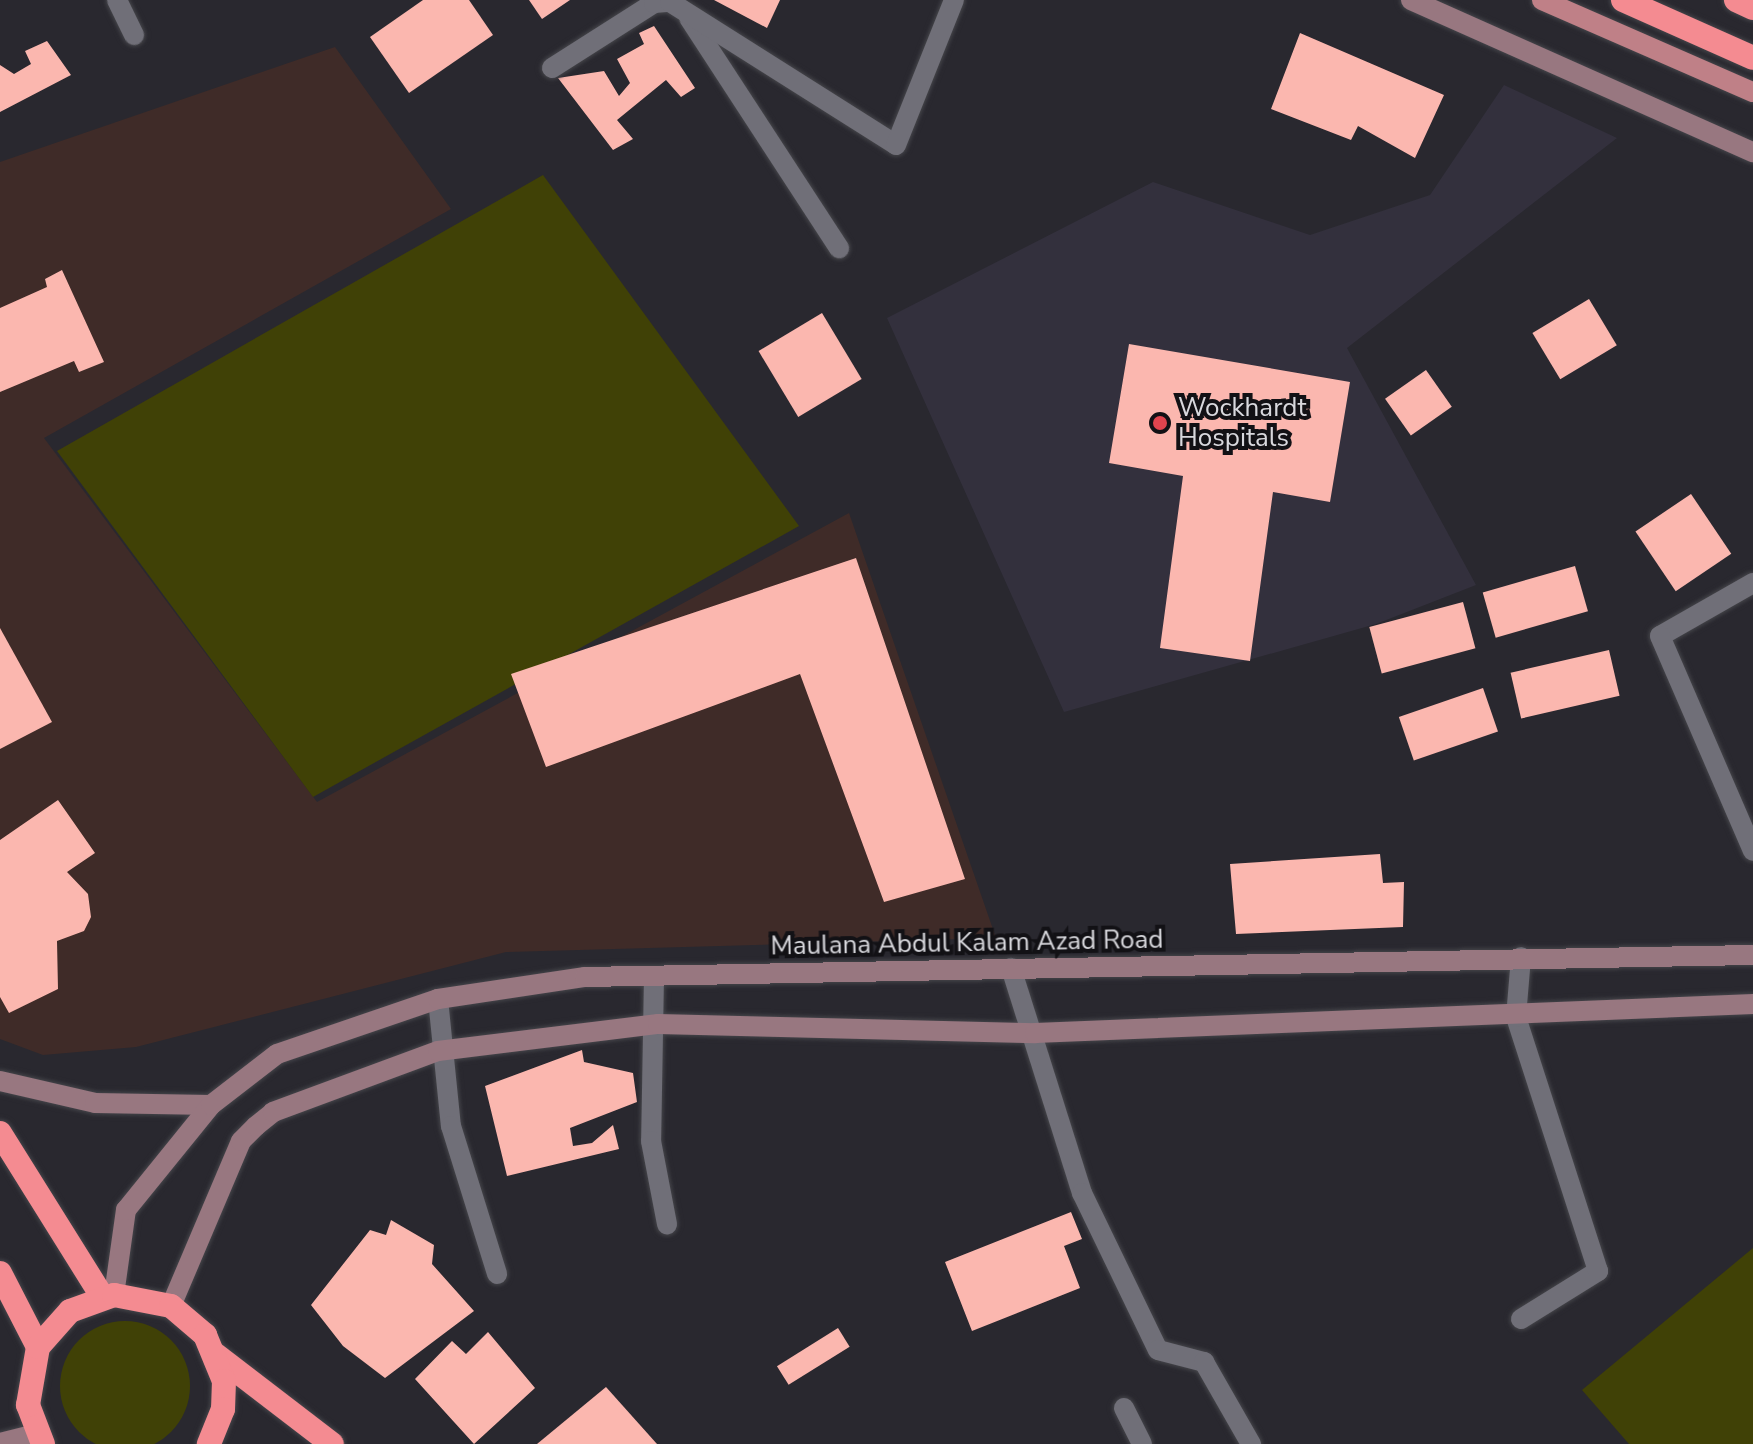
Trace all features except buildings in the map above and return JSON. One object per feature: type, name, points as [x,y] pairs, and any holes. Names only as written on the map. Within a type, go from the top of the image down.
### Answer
[{"type":"highway","points":[[1623,0],[1753,58]]},
{"type":"highway","points":[[1736,0],[1753,8]]},
{"type":"highway","points":[[0,1133],[108,1295]]},
{"type":"highway","points":[[0,1273],[38,1347]]},
{"type":"highway","points":[[40,1439],[28,1375],[38,1347],[70,1311],[108,1295],[171,1306],[216,1355],[332,1444]]},
{"type":"highway","points":[[209,1444],[223,1409],[216,1355]]},
{"type":"main road","points":[[1542,0],[1753,92]]},
{"type":"street","points":[[117,0],[134,35]]},
{"type":"street","points":[[552,68],[654,3],[685,11],[896,145],[954,0]]},
{"type":"street","points":[[1411,0],[1753,152]]},
{"type":"street","points":[[685,11],[839,248]]},
{"type":"street","points":[[1753,583],[1660,636],[1753,851]]},
{"type":"street","name":"Maulana Abdul Kalam Azad Road","points":[[108,1295],[126,1210],[211,1105],[277,1054],[438,999],[585,977],[1753,955]]},
{"type":"street","points":[[1521,957],[1516,1017],[1598,1271],[1521,1319]]},
{"type":"street","points":[[1011,968],[1035,1033],[1082,1193],[1158,1350],[1204,1362],[1251,1444]]},
{"type":"street","points":[[654,976],[658,1024],[650,1118],[667,1224]]},
{"type":"street","points":[[438,999],[438,1051],[451,1126],[497,1274]]},
{"type":"street","points":[[171,1306],[241,1141],[256,1126],[273,1112],[438,1051],[658,1024],[1035,1033],[1516,1017],[1753,1004]]},
{"type":"street","points":[[0,1081],[95,1103],[211,1105]]},
{"type":"street","points":[[1124,1408],[1142,1444]]},
{"type":"street","points":[[0,1443],[40,1439]]},
{"type":"shaded area","points":[[335,47],[451,209],[44,438],[317,802],[849,513],[996,938],[506,952],[136,1047],[43,1055],[0,1039],[0,162]]},
{"type":"shaded area","name":"Wockhardt Hospitals","points":[[1504,85],[1617,138],[1347,348],[1476,585],[1376,624],[1064,712],[887,318],[1153,182],[1310,235],[1430,195]]},
{"type":"shaded area","points":[[543,175],[799,526],[313,797],[57,451]]},
{"type":"shaded area","points":[[1753,1248],[1753,1444],[1629,1444],[1582,1390]]},
{"type":"shaded area","points":[[125,1321],[150,1326],[171,1340],[185,1361],[190,1386],[185,1411],[171,1432],[150,1446],[125,1451],[100,1446],[79,1432],[65,1411],[60,1386],[65,1361],[79,1340],[100,1326]]},
{"type":"place","name":"Wockhardt Hospitals","points":[[1160,423]]}]
